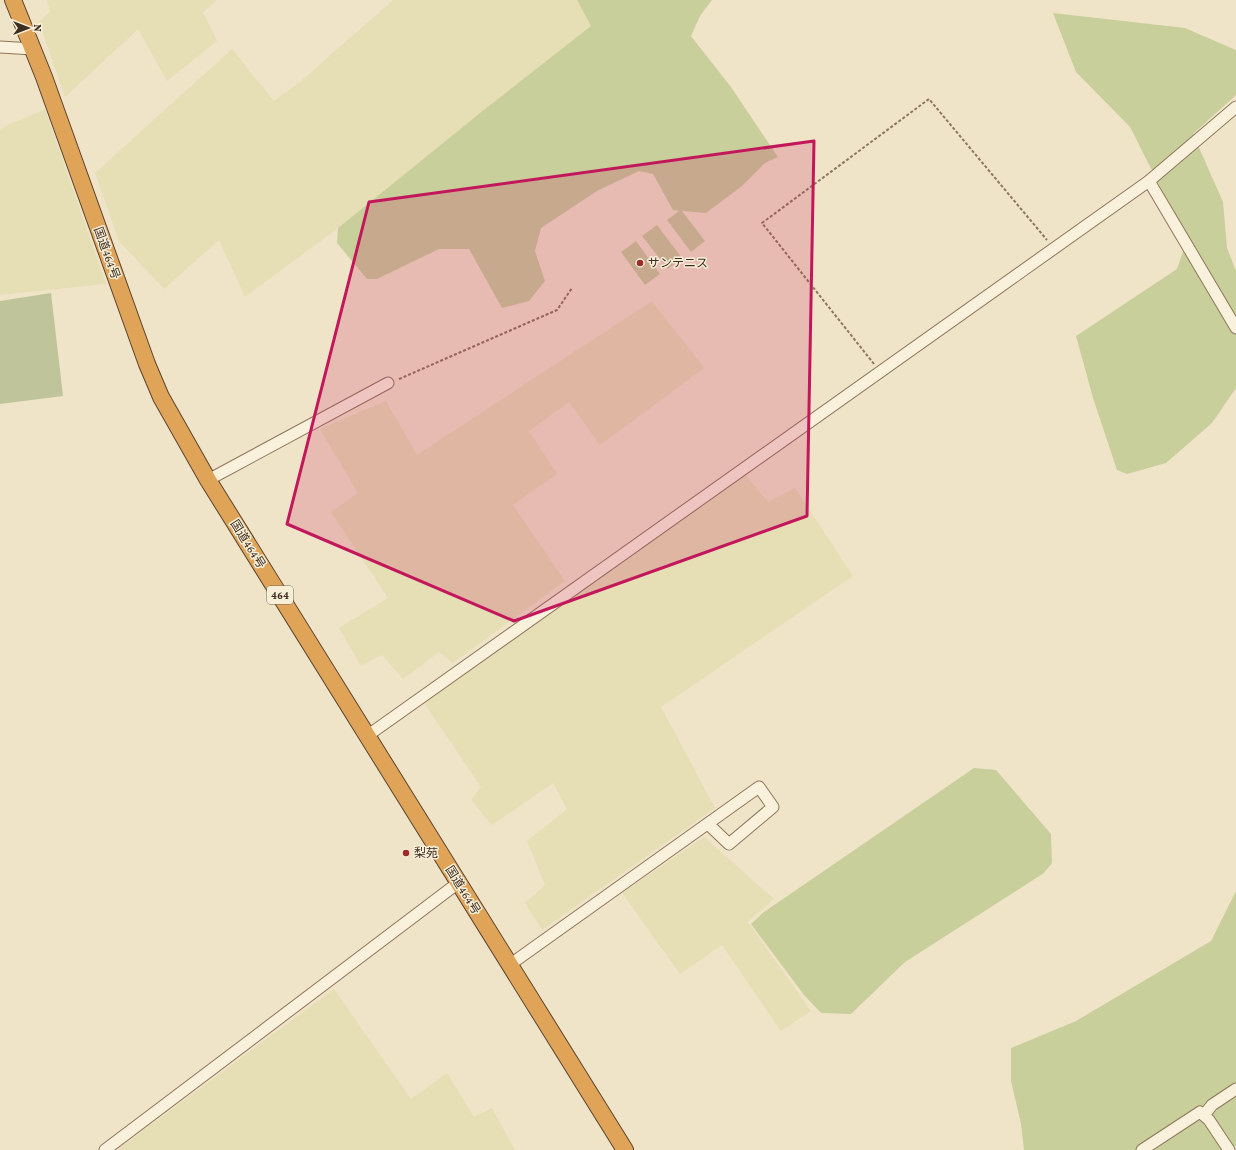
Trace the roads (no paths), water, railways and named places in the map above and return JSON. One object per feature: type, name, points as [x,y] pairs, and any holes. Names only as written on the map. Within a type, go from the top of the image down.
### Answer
[{"type":"highway","name":"国道464号","points":[[13,0],[33,49],[147,364],[161,398],[208,480],[625,1150]]},
{"type":"street","points":[[0,47],[33,49]]},
{"type":"street","points":[[367,736],[1150,181],[1236,107]]},
{"type":"street","points":[[1150,181],[1236,328]]},
{"type":"street","points":[[208,480],[388,384]]},
{"type":"street","points":[[510,965],[759,787],[773,807],[729,844],[708,824]]},
{"type":"street","points":[[105,1150],[458,883]]},
{"type":"street","points":[[1204,1116],[1212,1105],[1236,1089]]},
{"type":"street","points":[[1142,1150],[1193,1114],[1200,1112],[1230,1150]]},
{"type":"place","name":"サンテニス","points":[[640,263]]},
{"type":"place","name":"梨苑","points":[[406,853]]}]
